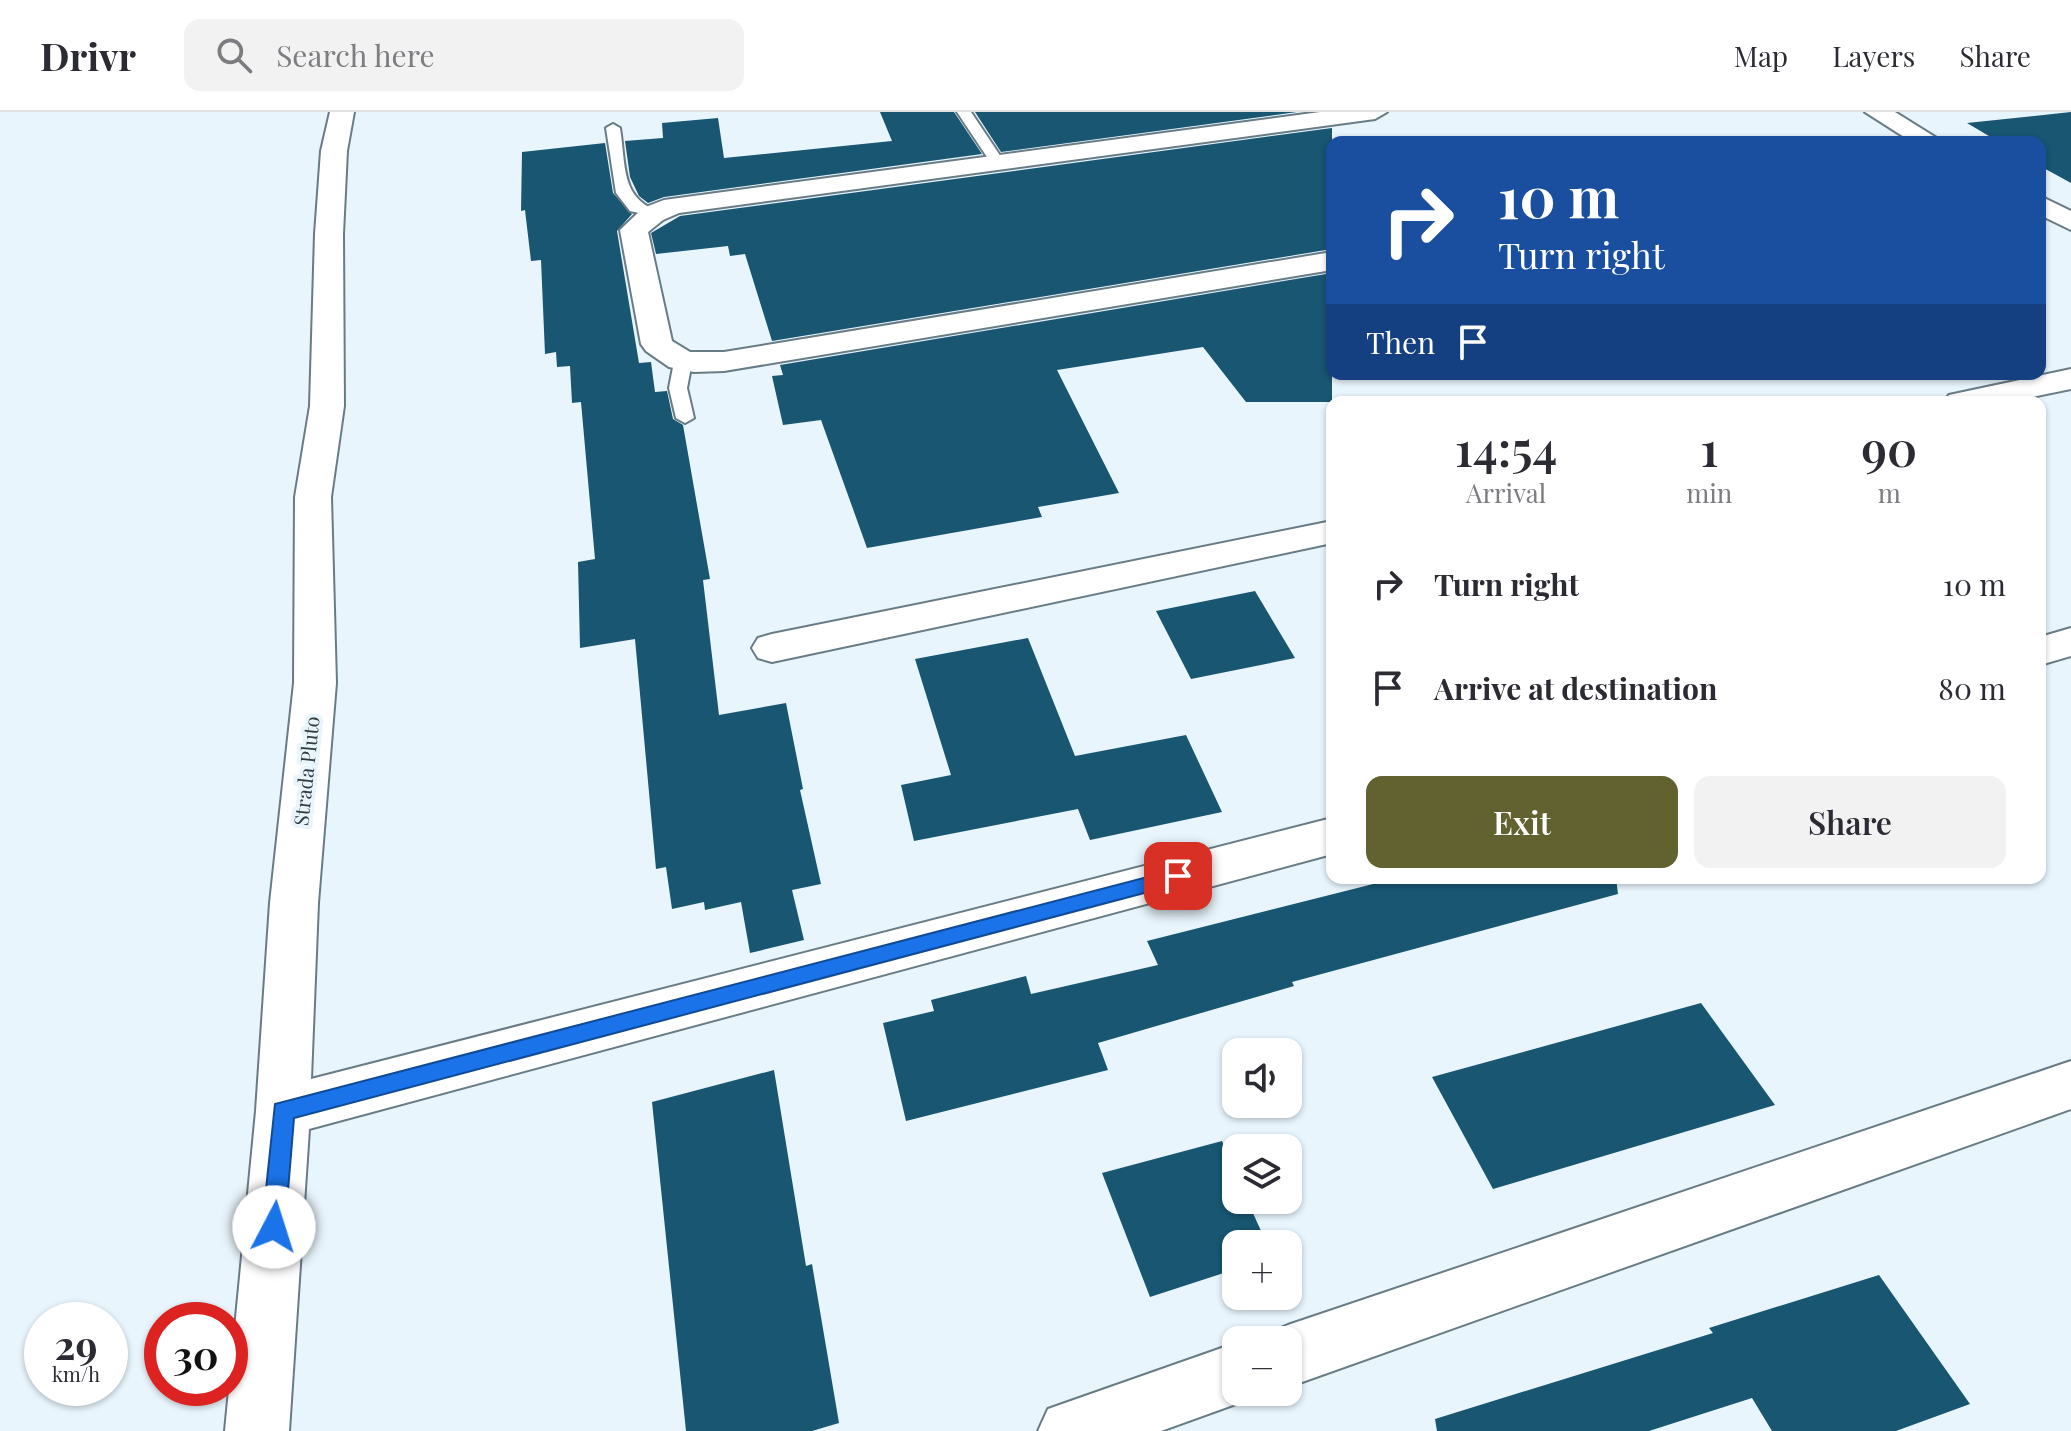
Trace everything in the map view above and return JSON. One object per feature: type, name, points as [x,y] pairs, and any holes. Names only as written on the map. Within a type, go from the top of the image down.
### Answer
[{"type":"street","name":"Strada Pluto","points":[[257,1431],[283,1111],[294,903],[315,683],[313,497],[327,406],[329,234],[334,151],[342,112]]},
{"type":"street","points":[[1326,262],[768,354],[711,362],[683,362],[665,354],[657,344],[634,230],[653,214],[674,206],[1375,112]]},
{"type":"street","points":[[1877,112],[1919,136]]},
{"type":"street","points":[[2046,207],[2071,222]]},
{"type":"street","points":[[1990,396],[2071,379]]},
{"type":"street","points":[[772,648],[1326,533]]},
{"type":"street","points":[[2046,649],[2071,642]]},
{"type":"street","points":[[283,1111],[1326,838]]},
{"type":"street","points":[[1302,1351],[2071,1085]]},
{"type":"street","points":[[1070,1431],[1222,1379]]},
{"type":"lane","points":[[964,112],[998,163]]},
{"type":"lane","points":[[613,128],[623,193],[635,208],[653,214]]},
{"type":"lane","points":[[683,362],[678,388],[685,418]]},
{"type":"building","points":[[880,112],[954,112],[982,154],[664,197],[648,203],[639,196],[630,177],[625,141],[663,138],[662,123],[718,118],[724,158],[892,141]]},
{"type":"building","points":[[975,112],[1297,112],[1001,152]]},
{"type":"building","points":[[2071,112],[2071,183],[2046,169],[2046,136],[1989,136],[1967,123]]},
{"type":"building","points":[[1332,128],[1332,136],[1326,136],[1326,250],[772,341],[745,254],[730,256],[728,246],[656,254],[651,233],[680,216]]},
{"type":"building","points":[[605,143],[613,193],[632,214],[617,231],[639,363],[651,362],[655,392],[667,391],[673,419],[683,425],[710,579],[703,580],[719,715],[786,703],[803,789],[800,790],[821,884],[792,890],[804,940],[750,953],[741,902],[705,910],[704,902],[672,909],[666,867],[656,869],[635,639],[580,648],[578,562],[595,559],[581,402],[572,403],[570,366],[557,367],[556,352],[545,354],[541,260],[531,261],[525,210],[521,211],[522,152]]},
{"type":"building","points":[[1326,274],[1326,380],[1332,380],[1332,396],[1326,396],[1326,402],[1246,402],[1203,347],[1057,370],[1119,493],[1038,507],[1042,517],[867,548],[821,420],[783,425],[772,376],[783,375],[780,365]]},
{"type":"building","points":[[1255,591],[1295,658],[1191,679],[1156,611]]},
{"type":"building","points":[[1028,638],[1075,756],[1186,735],[1222,812],[1090,840],[1078,809],[914,841],[901,785],[951,775],[915,659]]},
{"type":"building","points":[[1373,884],[1617,884],[1618,894],[1292,982],[1294,986],[1098,1043],[1108,1070],[906,1121],[883,1023],[934,1011],[931,1000],[1026,976],[1031,994],[1158,965],[1147,941]]},
{"type":"building","points":[[1701,1003],[1775,1105],[1493,1189],[1432,1077]]},
{"type":"building","points":[[774,1070],[806,1266],[812,1264],[839,1423],[812,1431],[686,1431],[652,1102]]},
{"type":"building","points":[[1222,1141],[1222,1214],[1253,1214],[1261,1230],[1222,1230],[1222,1274],[1150,1297],[1102,1173]]},
{"type":"building","points":[[1879,1275],[1970,1404],[1896,1431],[1772,1431],[1752,1398],[1649,1431],[1437,1431],[1435,1419],[1713,1333],[1709,1328]]},
{"type":"route","points":[[274,1227],[283,1111],[1178,876]]}]
